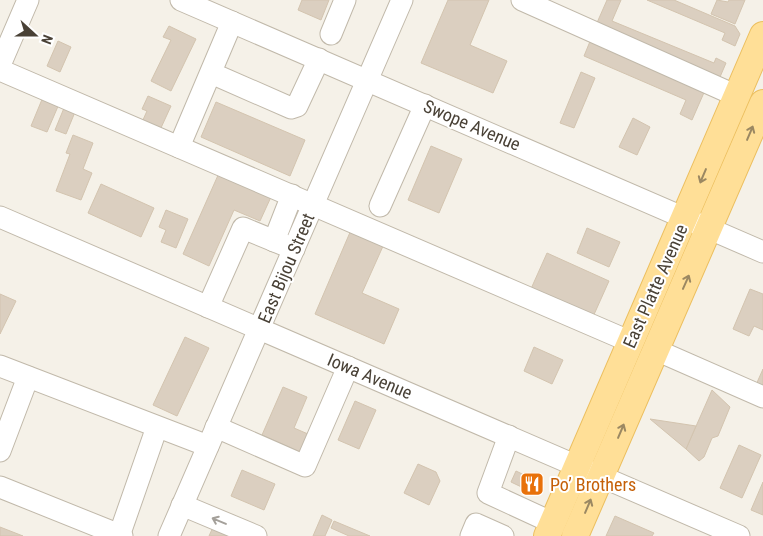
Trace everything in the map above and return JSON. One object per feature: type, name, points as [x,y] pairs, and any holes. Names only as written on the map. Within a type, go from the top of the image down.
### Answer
[{"type":"main road","name":"East Platte Avenue","points":[[550,529],[763,35]]},
{"type":"main road","name":"East Platte Avenue","points":[[575,536],[763,104]]},
{"type":"street","points":[[0,65],[28,0]]},
{"type":"street","name":"Swope Avenue","points":[[181,0],[763,252]]},
{"type":"street","points":[[331,34],[346,0]]},
{"type":"street","name":"East Bijou Street","points":[[168,536],[402,0]]},
{"type":"street","points":[[522,0],[737,96]]},
{"type":"street","points":[[179,147],[232,22]]},
{"type":"street","points":[[210,73],[291,108],[297,106],[319,59]]},
{"type":"street","points":[[0,70],[631,342]]},
{"type":"street","points":[[380,206],[426,105]]},
{"type":"street","points":[[274,240],[292,195]]},
{"type":"street","name":"Iowa Avenue","points":[[0,216],[739,536]]},
{"type":"street","points":[[208,306],[243,228],[294,249]]},
{"type":"street","points":[[656,350],[763,397]]},
{"type":"street","points":[[0,366],[157,427],[212,437],[305,466],[348,366]]},
{"type":"street","points":[[0,451],[28,376]]},
{"type":"street","points":[[0,487],[120,536],[157,427]]},
{"type":"street","points":[[510,436],[488,493],[550,529]]},
{"type":"street","points":[[182,505],[256,536]]},
{"type":"street","points":[[471,536],[476,524],[503,536]]},
{"type":"building","points":[[302,0],[329,0],[321,20],[298,10]]},
{"type":"building","points":[[448,0],[489,0],[470,45],[507,61],[493,93],[421,63]]},
{"type":"building","points":[[607,0],[621,0],[612,21],[714,63],[716,58],[726,63],[720,77],[596,25]]},
{"type":"building","points":[[647,0],[674,0],[735,26],[740,34],[735,46],[722,40],[725,33]]},
{"type":"building","points":[[717,0],[728,2],[729,0],[745,0],[735,24],[711,14]]},
{"type":"building","points":[[169,26],[196,39],[171,91],[151,81],[171,40],[163,37]]},
{"type":"building","points":[[591,39],[706,88],[692,120],[680,114],[686,100],[584,56]]},
{"type":"building","points":[[58,41],[71,47],[60,72],[47,66]]},
{"type":"building","points":[[581,72],[595,78],[574,128],[560,123]]},
{"type":"building","points":[[148,96],[171,106],[160,130],[142,122],[147,111],[142,109]]},
{"type":"building","points":[[43,97],[59,104],[47,132],[31,126]]},
{"type":"building","points":[[216,102],[305,140],[290,176],[201,137]]},
{"type":"building","points":[[64,108],[75,112],[66,134],[55,130]]},
{"type":"building","points":[[633,118],[650,127],[637,155],[619,147]]},
{"type":"building","points":[[73,135],[93,143],[83,169],[92,173],[81,200],[56,191],[70,154],[66,153]]},
{"type":"building","points":[[431,146],[462,159],[439,213],[408,200]]},
{"type":"building","points":[[219,173],[271,197],[260,221],[234,210],[209,266],[183,254]]},
{"type":"building","points":[[101,184],[154,208],[141,237],[88,213]]},
{"type":"building","points":[[166,210],[188,219],[176,248],[161,242],[166,230],[159,227]]},
{"type":"building","points":[[587,228],[620,242],[609,267],[577,253]]},
{"type":"building","points":[[351,230],[384,244],[362,293],[399,309],[384,344],[315,314]]},
{"type":"building","points":[[547,253],[609,281],[592,319],[530,291]]},
{"type":"building","points":[[750,289],[763,294],[763,330],[754,326],[749,336],[733,329]]},
{"type":"building","points":[[0,294],[16,301],[0,334]]},
{"type":"building","points":[[185,337],[209,348],[177,416],[153,405]]},
{"type":"building","points":[[534,347],[563,360],[552,384],[524,371]]},
{"type":"building","points":[[763,369],[763,391],[755,387]]},
{"type":"building","points":[[283,387],[307,397],[294,428],[308,434],[300,452],[262,435]]},
{"type":"building","points":[[712,390],[730,407],[718,436],[712,438],[704,457],[699,461],[686,449]]},
{"type":"building","points":[[355,401],[376,410],[359,449],[338,440]]},
{"type":"building","points":[[650,419],[696,426],[686,449]]},
{"type":"building","points":[[739,445],[761,455],[742,498],[720,488]]},
{"type":"building","points":[[418,464],[436,472],[440,481],[429,505],[404,493]]},
{"type":"building","points":[[242,470],[275,484],[264,510],[231,496]]},
{"type":"building","points":[[516,471],[539,482],[534,493],[511,482]]},
{"type":"building","points":[[763,482],[763,515],[751,510]]},
{"type":"building","points":[[322,515],[332,520],[325,536],[313,536]]},
{"type":"building","points":[[615,516],[654,533],[652,536],[606,536]]},
{"type":"building","points":[[334,521],[370,536],[349,536],[331,528]]},
{"type":"building","points":[[214,525],[241,536],[209,536]]},
{"type":"building","points":[[0,527],[23,536],[0,536]]},
{"type":"place","name":"Po’ Brothers","points":[[532,484]]}]
